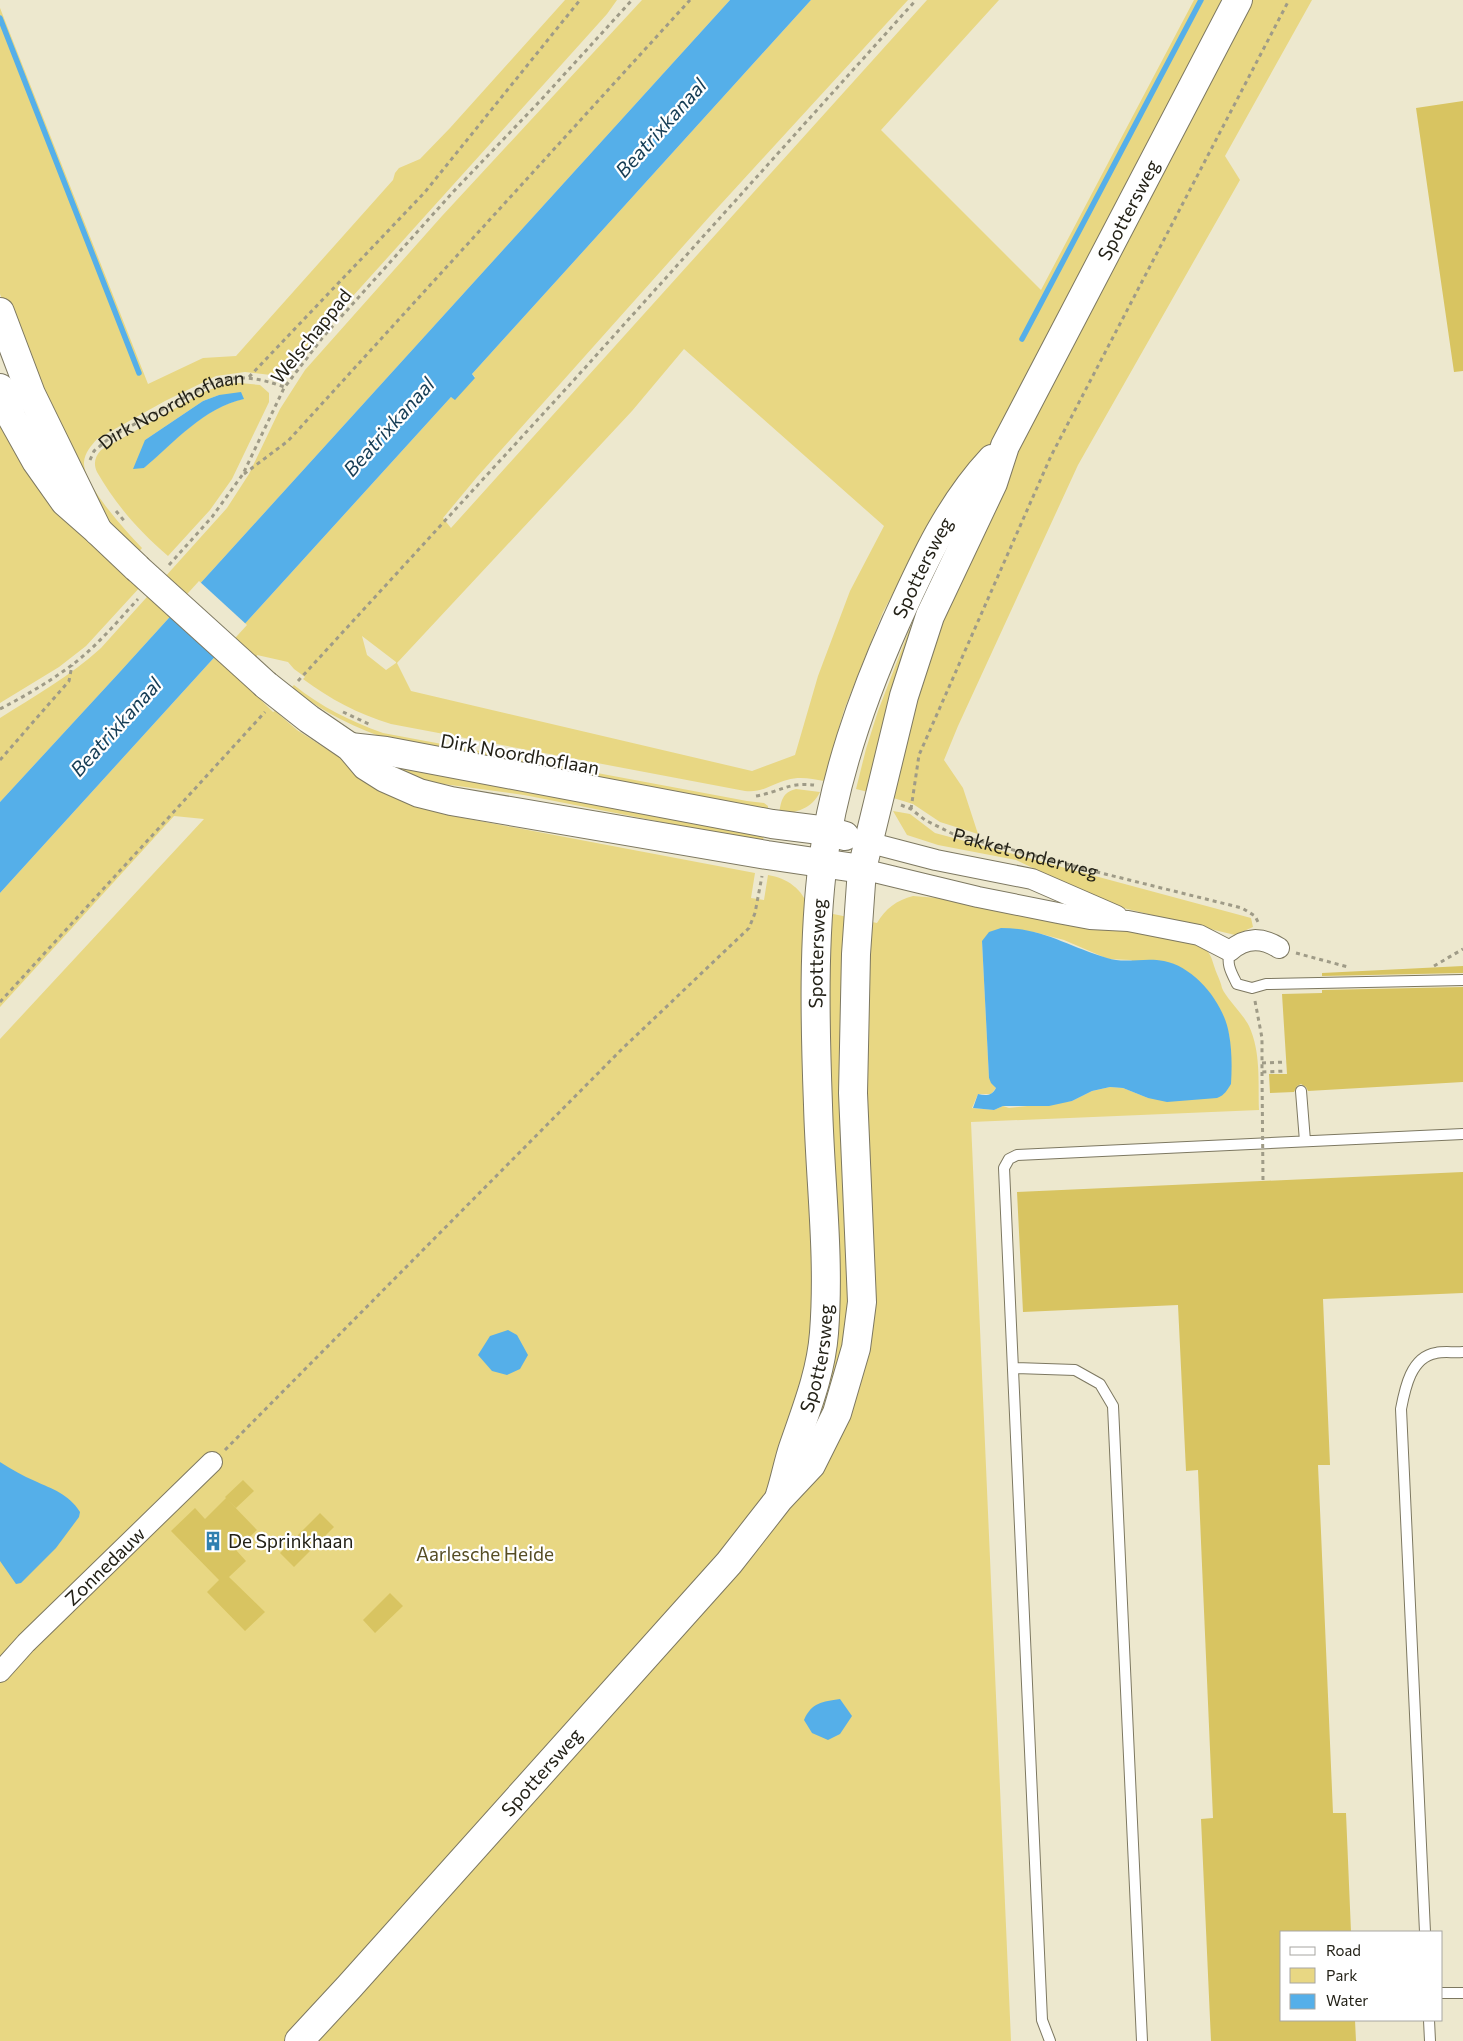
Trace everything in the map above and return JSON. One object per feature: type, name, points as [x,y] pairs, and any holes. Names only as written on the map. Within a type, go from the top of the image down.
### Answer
[{"type":"main road","name":"Spottersweg","points":[[298,2041],[349,1987],[729,1563],[779,1499],[811,1465],[837,1413],[856,1348],[862,1292],[854,1093],[856,954],[862,869],[867,842],[904,696],[930,616],[993,482],[1005,446],[1238,0]]},
{"type":"main road","name":"Dirk Noordhoflaan","points":[[0,312],[31,394],[98,530]]},
{"type":"main road","name":"Dirk Noordhoflaan","points":[[0,388],[12,418],[36,461],[65,502],[98,530],[137,568],[289,686],[309,720],[350,747],[366,766],[385,778],[419,793],[435,797],[749,852],[862,869]]},
{"type":"main road","name":"Spottersweg","points":[[779,1499],[792,1451],[813,1394],[824,1336],[826,1264],[818,1105],[816,957],[823,862],[836,790],[872,677],[924,561],[943,525],[980,472],[1005,446]]},
{"type":"main road","name":"Dirk Noordhoflaan","points":[[350,747],[386,751],[772,824],[828,832],[867,842]]},
{"type":"street","name":"Pakket onderweg","points":[[867,842],[936,860],[1032,879],[1128,921]]},
{"type":"street","name":"Pakket onderweg","points":[[862,869],[978,897],[1049,911],[1090,919],[1128,921],[1199,935],[1230,951]]},
{"type":"street","points":[[1230,951],[1236,945],[1249,940],[1273,944]]},
{"type":"street","name":"Zonnedauw","points":[[0,1672],[26,1643],[212,1462]]},
{"type":"lane","points":[[1230,951],[1227,960],[1238,984],[1252,988],[1266,984],[1463,980]]},
{"type":"lane","points":[[1301,1091],[1305,1141]]},
{"type":"lane","points":[[1050,2041],[1042,2020],[1004,1168],[1009,1159],[1017,1155],[1463,1134]]},
{"type":"lane","points":[[1424,1931],[1401,1408],[1405,1385],[1420,1359],[1435,1353],[1463,1352]]},
{"type":"lane","points":[[1013,1368],[1075,1370],[1100,1384],[1113,1406],[1142,2041]]},
{"type":"lane","points":[[1443,1993],[1463,1993]]},
{"type":"lane","points":[[1429,2021],[1430,2041]]},
{"type":"path","points":[[249,377],[425,192],[580,0]]},
{"type":"path","name":"Welschappad","points":[[167,567],[212,517],[243,474],[284,388],[323,337],[452,192],[540,101],[632,0]]},
{"type":"path","points":[[243,474],[295,434],[690,0]]},
{"type":"path","points":[[0,1002],[289,686],[574,380],[916,0]]},
{"type":"path","points":[[911,809],[919,755],[1052,456],[1289,0]]},
{"type":"path","name":"Dirk Noordhoflaan","points":[[89,468],[90,458],[94,451],[112,436],[216,381],[249,377],[265,380],[284,388]]},
{"type":"path","points":[[113,507],[128,525]]},
{"type":"path","points":[[0,709],[38,688],[72,664],[93,647],[142,595]]},
{"type":"path","points":[[0,760],[68,681],[72,664]]},
{"type":"path","points":[[340,711],[377,727]]},
{"type":"path","points":[[754,796],[774,793],[783,787],[801,784],[836,790]]},
{"type":"path","name":"Pakket onderweg","points":[[878,798],[911,809],[925,820],[953,834],[1242,908],[1255,916],[1273,944]]},
{"type":"path","points":[[212,1462],[622,1050],[749,928]]},
{"type":"path","points":[[1273,944],[1349,967]]},
{"type":"path","points":[[1252,988],[1262,1038],[1264,1181]]},
{"type":"path","points":[[1262,1063],[1286,1062]]},
{"type":"path","points":[[1262,1072],[1286,1071]]},
{"type":"green space","points":[[565,0],[617,0],[607,14],[288,370],[279,376],[245,372],[216,376],[165,401],[97,439],[86,455],[84,462],[86,472],[90,483],[98,495],[142,548],[138,553],[106,517],[38,392],[0,294],[0,8],[148,384],[203,358],[236,356],[393,180],[399,168],[420,159]]},
{"type":"green space","points":[[642,0],[730,0],[0,802],[0,718],[65,677],[101,648],[227,508],[249,474],[280,409],[305,370],[442,216]]},
{"type":"green space","name":"Aarlesche Heide","points":[[811,0],[908,0],[710,216],[477,477],[443,518],[451,528],[927,0],[999,0],[881,130],[1041,290],[1194,0],[1226,0],[997,434],[974,472],[917,548],[883,612],[844,710],[824,781],[797,778],[762,789],[745,791],[391,724],[356,711],[324,693],[303,679],[305,677],[288,662],[257,655],[256,695],[273,712],[275,711],[297,730],[398,795],[443,814],[755,873],[751,898],[764,900],[768,875],[788,882],[798,890],[809,909],[877,923],[892,906],[913,896],[975,901],[1193,942],[1208,951],[1224,992],[1249,1026],[1257,1057],[1259,1110],[971,1122],[1011,2041],[0,2041],[0,1039],[204,819],[174,816],[0,1007],[0,893],[451,397],[455,399],[475,377],[472,374]],"holes":[[[684,349],[884,526],[850,591],[818,676],[795,755],[752,771],[411,691],[397,663],[632,411]],[[362,636],[396,663],[386,670],[367,655]],[[1034,932],[1064,940],[1108,959],[1131,960],[1229,1033],[1231,1084],[1148,1098],[1123,1088],[1110,1087],[1092,1091],[1072,1101],[1009,1108],[1003,1106],[994,1110],[972,1108],[978,1094],[991,1094],[996,1088],[989,1078],[982,941]]]},
{"type":"green space","points":[[1251,0],[1312,0],[1225,156],[1240,180],[1078,465],[944,760],[963,788],[978,834],[940,822],[913,804],[890,797],[930,638],[1040,404]]},
{"type":"green space","points":[[226,384],[260,385],[269,393],[269,402],[232,479],[210,510],[168,556],[147,537],[112,496],[97,472],[95,466],[96,458],[101,450],[206,391]],"holes":[[[219,395],[243,399],[228,403],[202,418],[144,468],[145,440],[203,401]]]},
{"type":"green space","points":[[0,403],[141,586],[86,646],[59,667],[0,703]]},
{"type":"green space","points":[[983,479],[872,793],[856,789],[878,711],[908,633],[953,528]]},
{"type":"green space","points":[[294,685],[336,713],[383,733],[764,803],[768,806],[768,813],[394,741],[366,731],[315,705],[291,688]]},
{"type":"green space","points":[[388,761],[764,833],[763,842],[524,795],[421,781],[386,767]]},
{"type":"green space","points":[[791,790],[820,792],[817,798],[808,806],[791,813],[779,814],[785,795]]},
{"type":"green space","points":[[893,811],[910,814],[935,833],[1251,918],[1253,927],[1235,935],[1111,905],[1016,860],[938,845],[907,835]]},
{"type":"water","name":"Beatrixkanaal","points":[[730,0],[811,0],[472,374],[475,378],[455,400],[451,397],[0,893],[0,802]]},
{"type":"water","points":[[241,392],[244,399],[229,403],[215,410],[190,427],[144,468],[133,469],[145,440],[203,401],[219,395]]},
{"type":"water","points":[[1001,928],[1030,931],[1114,960],[1164,961],[1187,971],[1206,988],[1221,1010],[1226,1022],[1232,1065],[1231,1084],[1227,1090],[1217,1098],[1167,1102],[1148,1098],[1123,1088],[1110,1087],[1092,1091],[1072,1101],[1049,1106],[1003,1106],[994,1110],[973,1108],[978,1094],[989,1095],[996,1088],[989,1078],[982,941],[989,932]]},
{"type":"water","points":[[508,1330],[517,1335],[528,1355],[520,1369],[507,1375],[492,1371],[478,1355],[490,1336]]},
{"type":"water","points":[[0,1462],[60,1493],[71,1501],[80,1512],[79,1517],[56,1548],[21,1583],[16,1584],[0,1561]]},
{"type":"water","points":[[840,1699],[852,1716],[840,1734],[828,1740],[812,1733],[804,1720],[810,1710],[823,1702]]},
{"type":"pier","points":[[199,581],[247,625],[216,659],[168,615]]},
{"type":"building","points":[[1463,101],[1463,371],[1454,372],[1416,108]]},
{"type":"building","points":[[1463,966],[1463,973],[1322,976],[1322,973]]},
{"type":"building","points":[[1463,987],[1463,1082],[1308,1091],[1301,1084],[1297,1086],[1294,1092],[1270,1093],[1269,1074],[1287,1074],[1282,994],[1322,993],[1322,990]]},
{"type":"building","points":[[1463,1172],[1463,1293],[1323,1299],[1330,1465],[1318,1465],[1333,1813],[1346,1813],[1351,1931],[1280,1931],[1280,2021],[1355,2021],[1356,2041],[1211,2041],[1201,1819],[1213,1818],[1198,1470],[1186,1471],[1178,1305],[1023,1312],[1017,1192]]},
{"type":"building","points":[[243,1480],[254,1491],[236,1508],[225,1497]]},
{"type":"building","name":"De Sprinkhaan","points":[[226,1498],[257,1530],[236,1550],[246,1561],[229,1577],[265,1612],[245,1631],[207,1592],[219,1580],[171,1531],[195,1508],[205,1519]]},
{"type":"building","points":[[320,1513],[334,1527],[294,1567],[280,1553]]},
{"type":"building","points":[[390,1593],[403,1606],[375,1633],[363,1620]]},
{"type":"waterway","points":[[1022,339],[1201,0]]},
{"type":"waterway","points":[[0,18],[139,373]]},
{"type":"place","name":"De Sprinkhaan","points":[[213,1541]]}]
